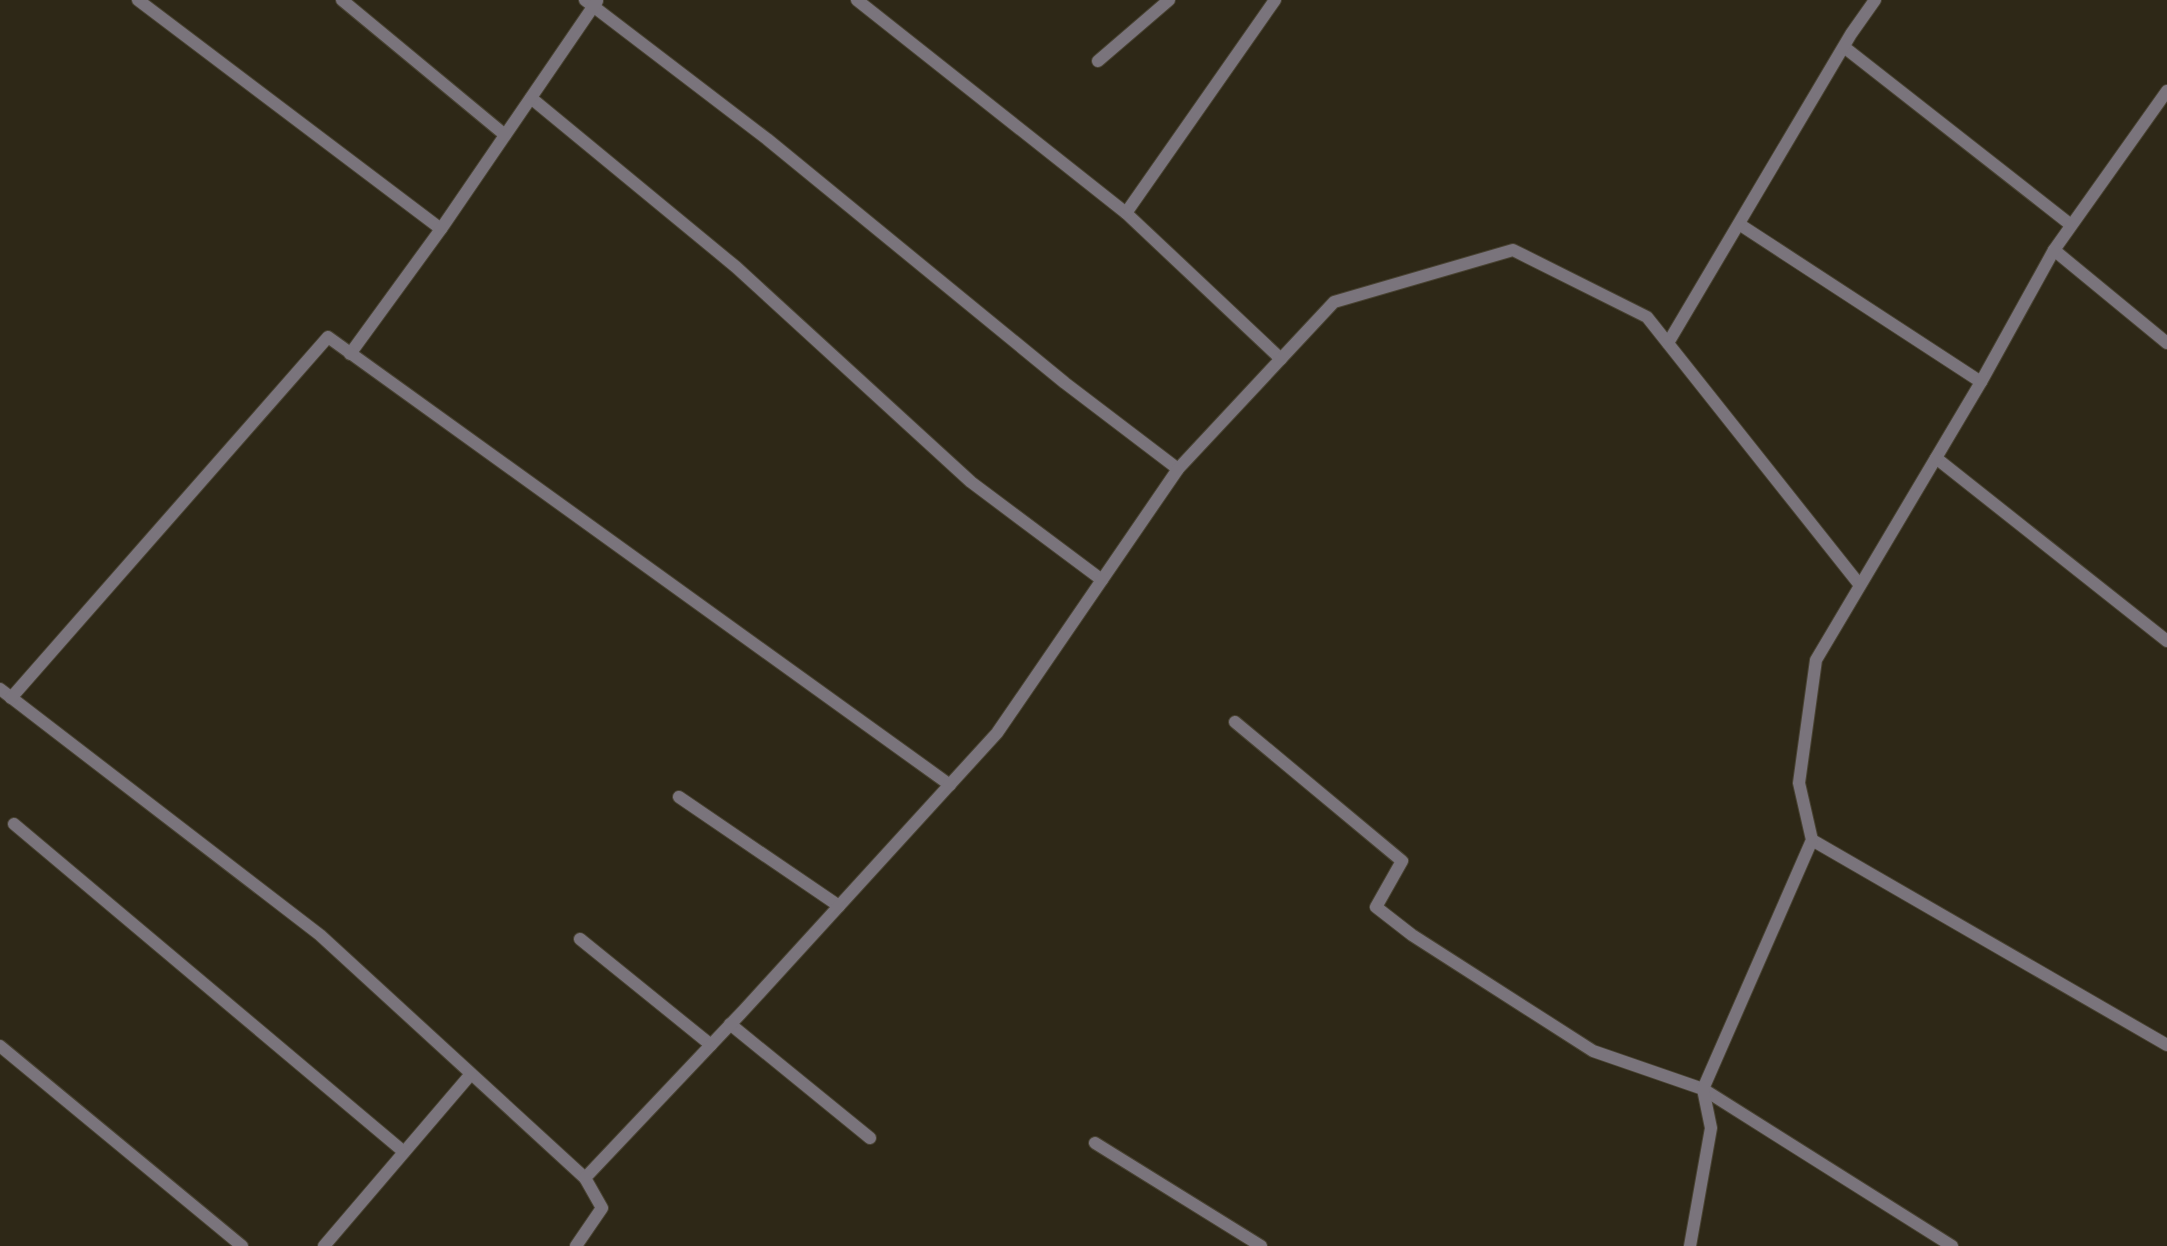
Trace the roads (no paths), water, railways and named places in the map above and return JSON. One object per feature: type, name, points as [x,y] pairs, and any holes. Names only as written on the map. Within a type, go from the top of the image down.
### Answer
[{"type":"street","points":[[138,0],[441,229]]},
{"type":"street","points":[[342,0],[505,135]]},
{"type":"street","points":[[858,0],[1126,213],[1281,359]]},
{"type":"street","points":[[1098,61],[1169,0]]},
{"type":"street","points":[[1126,213],[1275,0]]},
{"type":"street","points":[[1668,343],[1844,47],[1875,0]]},
{"type":"street","points":[[350,354],[441,229],[531,98],[592,2],[767,139],[1065,383],[1178,469]]},
{"type":"street","points":[[1844,47],[2071,225]]},
{"type":"street","points":[[1690,1246],[1711,1128],[1703,1089],[1812,840],[1799,783],[1816,660],[1859,584],[1981,382],[2054,250],[2167,91]]},
{"type":"street","points":[[531,98],[736,267],[971,482],[1102,580]]},
{"type":"street","points":[[1739,224],[1981,382]]},
{"type":"street","points":[[585,1179],[997,733],[1178,469],[1334,302],[1514,250],[1647,317],[1859,584]]},
{"type":"street","points":[[2054,250],[2167,343]]},
{"type":"street","points":[[11,698],[328,337],[950,785]]},
{"type":"street","points":[[1936,458],[2167,641]]},
{"type":"street","points":[[0,689],[320,935],[585,1179],[602,1208],[576,1246]]},
{"type":"street","points":[[1235,722],[1402,861],[1376,907],[1412,935],[1593,1051],[1703,1089],[1952,1246]]},
{"type":"street","points":[[679,798],[839,906]]},
{"type":"street","points":[[14,824],[404,1152]]},
{"type":"street","points":[[1812,840],[2167,1045]]},
{"type":"street","points":[[580,939],[711,1045]]},
{"type":"street","points":[[730,1024],[870,1138]]},
{"type":"street","points":[[0,1046],[242,1246]]},
{"type":"street","points":[[324,1246],[471,1074]]},
{"type":"street","points":[[1095,1143],[1261,1246]]}]
